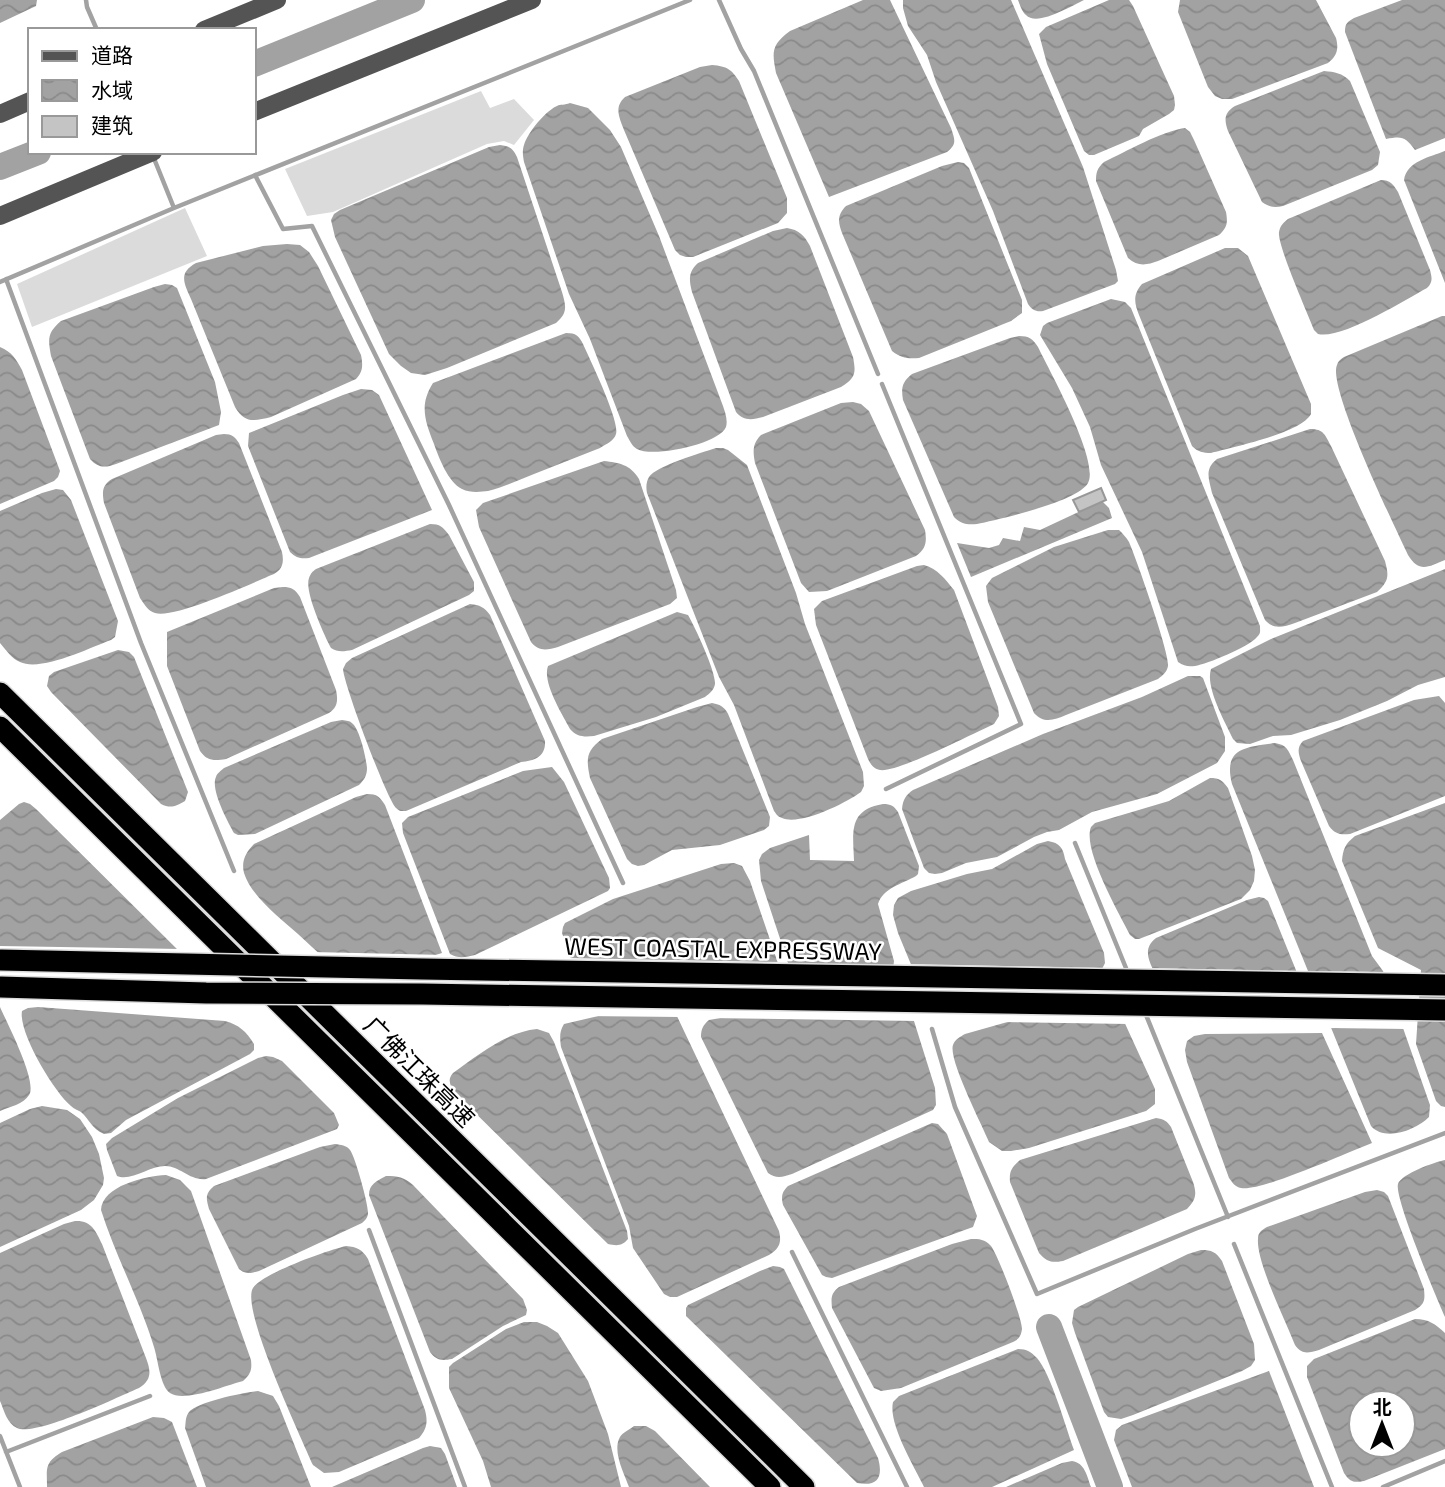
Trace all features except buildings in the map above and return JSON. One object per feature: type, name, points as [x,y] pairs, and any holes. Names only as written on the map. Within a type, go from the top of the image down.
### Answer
[{"type":"highway","name":"广佛江珠高速","points":[[0,693],[804,1487]]},
{"type":"highway","name":"广佛江珠高速","points":[[0,727],[771,1487]]},
{"type":"highway","name":"WEST COASTAL EXPRESSWAY","points":[[0,960],[436,970],[1445,985]]},
{"type":"highway","name":"WEST COASTAL EXPRESSWAY","points":[[0,988],[1445,1010]]},
{"type":"street","points":[[209,28],[277,0]]},
{"type":"street","points":[[256,111],[532,0]]},
{"type":"street","points":[[0,114],[28,103]]},
{"type":"street","points":[[0,216],[148,154]]},
{"type":"shaded area","points":[[481,91],[490,108],[514,99],[534,120],[514,145],[504,141],[487,144],[333,212],[307,216],[285,169]]},
{"type":"shaded area","points":[[185,208],[207,256],[32,327],[17,284]]},
{"type":"water","points":[[0,0],[37,0],[36,6],[0,23]]},
{"type":"water","points":[[863,0],[890,0],[951,128],[954,142],[947,152],[829,197],[776,73],[774,49],[790,31]]},
{"type":"water","points":[[903,0],[1011,0],[1083,167],[1116,270],[1118,281],[1115,284],[1043,311],[1036,311],[1028,304],[993,211],[936,82],[927,55],[908,26]]},
{"type":"water","points":[[1018,0],[1084,0],[1038,19],[1025,14]]},
{"type":"water","points":[[1109,0],[1129,0],[1133,6],[1174,96],[1175,105],[1174,110],[1143,129],[1139,136],[1089,155],[1084,151],[1047,64],[1039,34],[1046,27]]},
{"type":"water","points":[[1180,0],[1316,0],[1336,38],[1336,52],[1328,63],[1232,99],[1222,99],[1215,96],[1208,87],[1178,12]]},
{"type":"water","points":[[1402,0],[1445,0],[1445,138],[1415,150],[1403,139],[1386,139],[1345,32],[1345,27],[1354,18]]},
{"type":"water","points":[[712,65],[728,69],[739,81],[787,198],[787,213],[778,223],[693,257],[686,257],[675,250],[624,130],[619,108],[625,97],[700,67]]},
{"type":"water","points":[[1324,71],[1338,73],[1350,81],[1380,152],[1378,165],[1372,170],[1283,206],[1267,205],[1262,202],[1228,131],[1227,114],[1235,106]]},
{"type":"water","points":[[570,103],[588,108],[610,130],[621,147],[659,236],[727,422],[721,433],[699,444],[657,452],[637,449],[632,445],[569,294],[524,162],[523,147],[543,116],[559,105]]},
{"type":"water","points":[[1185,128],[1194,140],[1226,212],[1226,225],[1219,235],[1158,261],[1135,263],[1128,258],[1096,181],[1097,171],[1104,162],[1166,133]]},
{"type":"water","points":[[500,145],[511,148],[517,157],[562,292],[564,312],[556,323],[447,368],[425,375],[411,373],[389,354],[335,237],[331,220],[340,210],[489,147]]},
{"type":"water","points":[[1445,151],[1445,283],[1404,180],[1414,164]]},
{"type":"water","points":[[958,162],[969,168],[1022,300],[1022,313],[1011,321],[919,358],[905,358],[892,351],[842,233],[840,216],[846,206],[942,166]]},
{"type":"water","points":[[1381,180],[1391,183],[1398,192],[1430,270],[1431,282],[1427,288],[1357,325],[1342,331],[1318,334],[1288,265],[1280,239],[1280,228],[1288,219]]},
{"type":"water","points":[[787,228],[801,234],[810,246],[853,357],[854,375],[841,387],[763,417],[745,418],[736,412],[692,292],[690,276],[698,263],[773,231]]},
{"type":"water","points":[[300,245],[309,252],[318,266],[361,355],[362,368],[356,379],[271,417],[250,420],[242,416],[235,407],[184,279],[190,267],[196,263],[263,246]]},
{"type":"water","points":[[1225,248],[1238,248],[1248,256],[1311,404],[1311,414],[1305,421],[1281,433],[1205,453],[1192,446],[1135,299],[1142,284]]},
{"type":"water","points":[[165,284],[177,288],[215,382],[221,412],[219,425],[116,464],[99,466],[90,459],[51,356],[51,333],[61,321]]},
{"type":"water","points":[[1111,299],[1125,302],[1131,308],[1260,626],[1260,632],[1253,641],[1218,659],[1195,666],[1178,662],[1142,552],[1101,465],[1090,427],[1072,388],[1040,335],[1047,323]]},
{"type":"water","points":[[1445,316],[1445,560],[1424,567],[1412,561],[1408,555],[1364,458],[1342,400],[1337,365],[1344,357]]},
{"type":"water","points":[[566,333],[575,334],[580,339],[598,376],[614,417],[616,434],[613,439],[600,448],[494,489],[472,492],[457,486],[441,463],[426,420],[426,399],[433,383]]},
{"type":"water","points":[[1019,336],[1028,337],[1036,344],[1062,394],[1087,456],[1090,472],[1088,483],[1069,497],[1037,509],[977,524],[964,524],[954,517],[903,400],[903,386],[912,374]]},
{"type":"water","points":[[0,347],[13,356],[22,370],[60,471],[54,481],[0,504]]},
{"type":"water","points":[[361,389],[372,390],[379,395],[432,510],[309,558],[297,557],[290,552],[248,446],[249,433]]},
{"type":"water","points":[[841,403],[861,404],[869,411],[925,530],[925,545],[916,556],[827,591],[809,592],[801,583],[755,463],[755,445],[761,435]]},
{"type":"water","points":[[1310,429],[1321,431],[1331,446],[1385,561],[1387,578],[1377,592],[1295,623],[1275,626],[1265,620],[1212,493],[1209,470],[1217,459]]},
{"type":"water","points":[[224,434],[233,436],[239,443],[282,552],[282,565],[274,574],[214,599],[179,611],[155,613],[146,607],[140,598],[104,503],[105,486],[112,479]]},
{"type":"water","points":[[716,448],[728,450],[747,465],[863,772],[864,786],[861,792],[834,807],[800,819],[782,818],[774,811],[734,705],[719,677],[647,493],[647,481],[653,473],[680,460]]},
{"type":"water","points":[[604,461],[628,467],[639,479],[677,598],[670,604],[558,647],[540,649],[531,642],[479,527],[476,510],[483,503]]},
{"type":"water","points":[[56,489],[63,490],[71,500],[118,621],[115,637],[111,640],[52,662],[29,664],[14,659],[0,643],[0,511]]},
{"type":"water","points":[[1102,501],[1109,508],[1112,518],[971,577],[957,543],[989,548],[999,545],[1003,538],[1020,541],[1024,527],[1040,530]]},
{"type":"water","points":[[430,524],[441,526],[449,535],[474,582],[474,591],[352,650],[339,651],[331,648],[309,593],[308,584],[312,573],[316,569]]},
{"type":"water","points":[[1108,530],[1119,530],[1129,542],[1158,626],[1168,666],[1158,679],[1057,718],[1042,719],[1034,713],[988,602],[986,586],[992,578],[1054,547]]},
{"type":"water","points":[[924,565],[937,572],[954,590],[999,716],[994,724],[936,752],[880,770],[868,759],[816,625],[814,609],[822,601]]},
{"type":"water","points":[[1445,569],[1445,677],[1418,685],[1340,720],[1291,735],[1273,736],[1250,744],[1237,743],[1233,739],[1213,695],[1211,669],[1271,639]]},
{"type":"water","points":[[274,588],[293,589],[300,597],[336,690],[336,706],[329,713],[226,759],[208,758],[200,751],[167,666],[167,632]]},
{"type":"water","points":[[470,604],[482,607],[490,615],[545,741],[544,751],[535,759],[521,762],[406,811],[400,811],[391,800],[375,763],[343,669],[352,658]]},
{"type":"water","points":[[677,612],[688,615],[712,670],[714,688],[705,697],[656,717],[594,736],[575,734],[562,715],[550,689],[548,666]]},
{"type":"water","points":[[118,650],[129,652],[134,657],[188,792],[185,801],[171,807],[161,804],[47,686],[49,676],[54,672]]},
{"type":"water","points":[[1188,676],[1203,678],[1225,737],[1225,751],[1217,763],[1157,794],[1092,812],[1059,830],[1034,837],[997,857],[966,863],[942,873],[929,873],[924,868],[902,809],[905,798],[913,790]]},
{"type":"water","points":[[1439,696],[1445,703],[1445,796],[1350,834],[1333,831],[1301,761],[1301,743],[1414,700]]},
{"type":"water","points":[[712,703],[722,707],[728,714],[770,817],[769,826],[720,845],[672,850],[644,865],[632,864],[627,859],[590,778],[590,752],[602,739]]},
{"type":"water","points":[[342,720],[353,724],[362,744],[367,768],[361,783],[255,834],[234,833],[217,797],[215,782],[218,773],[331,722]]},
{"type":"water","points":[[1275,743],[1285,747],[1293,760],[1372,956],[1383,971],[1430,1105],[1429,1117],[1409,1130],[1392,1134],[1377,1131],[1371,1126],[1232,784],[1231,763],[1239,751]]},
{"type":"water","points":[[552,767],[564,782],[609,878],[610,888],[475,955],[459,957],[450,954],[403,833],[402,823],[408,817],[523,771]]},
{"type":"water","points":[[1210,778],[1220,780],[1228,788],[1252,856],[1255,870],[1250,890],[1241,899],[1135,939],[1130,935],[1096,865],[1090,837],[1091,827],[1095,823],[1169,801]]},
{"type":"water","points":[[367,794],[378,796],[385,805],[442,953],[350,982],[259,898],[248,882],[243,865],[254,844]]},
{"type":"water","points":[[24,802],[36,809],[186,958],[0,954],[0,820]]},
{"type":"water","points":[[1445,803],[1445,1107],[1436,1101],[1416,1044],[1421,970],[1378,948],[1342,861],[1345,847],[1355,836]]},
{"type":"water","points":[[883,804],[892,806],[898,812],[919,866],[916,876],[889,890],[878,904],[894,961],[893,969],[791,972],[761,881],[759,860],[762,854],[770,848],[809,835],[810,860],[854,861],[854,832],[858,817],[864,811]]},
{"type":"water","points":[[1048,841],[1058,845],[1063,852],[1104,953],[1105,963],[1102,969],[929,1008],[898,933],[893,915],[898,898],[911,891],[992,869],[1037,844]]},
{"type":"water","points":[[734,863],[742,866],[750,881],[784,981],[582,991],[562,933],[565,923],[613,899],[721,864]]},
{"type":"water","points":[[1259,897],[1268,901],[1308,1000],[1155,973],[1148,950],[1156,938]]},
{"type":"water","points":[[903,986],[935,1088],[936,1105],[933,1110],[792,1174],[780,1177],[768,1173],[701,1037],[704,1025],[709,1020]]},
{"type":"water","points":[[1111,993],[1155,1089],[1155,1104],[1146,1111],[1029,1148],[1002,1151],[989,1142],[956,1064],[953,1052],[955,1041],[965,1034]]},
{"type":"water","points":[[650,1004],[675,1012],[780,1235],[779,1245],[769,1255],[677,1297],[664,1294],[633,1248],[629,1226],[560,1041],[564,1024]]},
{"type":"water","points":[[0,1007],[26,1066],[31,1088],[24,1101],[0,1111]]},
{"type":"water","points":[[38,1007],[225,1021],[245,1032],[254,1044],[254,1050],[126,1120],[111,1133],[104,1134],[64,1099],[31,1047],[22,1021],[22,1011]]},
{"type":"water","points":[[537,1029],[549,1033],[554,1042],[627,1231],[628,1239],[621,1244],[608,1244],[455,1093],[451,1085],[450,1078],[453,1073],[482,1052],[503,1039]]},
{"type":"water","points":[[1322,1033],[1372,1143],[1267,1184],[1251,1188],[1237,1187],[1229,1178],[1187,1062],[1187,1041],[1194,1036],[1205,1034]]},
{"type":"water","points":[[266,1056],[282,1061],[334,1113],[339,1125],[337,1129],[206,1179],[195,1178],[165,1166],[128,1177],[117,1176],[106,1144],[112,1138],[178,1098]]},
{"type":"water","points":[[42,1106],[67,1110],[80,1119],[99,1154],[103,1185],[94,1200],[81,1210],[0,1247],[0,1123]]},
{"type":"water","points":[[1156,1118],[1171,1127],[1193,1182],[1195,1197],[1190,1206],[1063,1261],[1047,1260],[1039,1253],[1010,1182],[1013,1167],[1020,1160]]},
{"type":"water","points":[[932,1123],[938,1124],[947,1134],[977,1216],[973,1227],[832,1278],[822,1275],[783,1205],[784,1190]]},
{"type":"water","points":[[335,1144],[347,1147],[352,1154],[366,1201],[366,1219],[259,1271],[246,1273],[239,1269],[209,1209],[209,1191],[214,1186]]},
{"type":"water","points":[[1445,1160],[1445,1317],[1409,1227],[1398,1184],[1412,1173]]},
{"type":"water","points":[[166,1175],[180,1180],[191,1191],[251,1360],[250,1372],[243,1381],[185,1396],[170,1393],[164,1385],[148,1330],[101,1210],[103,1202],[116,1189],[136,1180]]},
{"type":"water","points":[[386,1176],[407,1180],[413,1185],[523,1299],[526,1315],[503,1326],[452,1359],[439,1359],[432,1355],[369,1195],[372,1185]]},
{"type":"water","points":[[1377,1190],[1388,1196],[1424,1289],[1424,1301],[1415,1310],[1319,1350],[1303,1352],[1295,1345],[1266,1276],[1259,1249],[1259,1235],[1267,1227]]},
{"type":"water","points":[[75,1221],[89,1224],[100,1239],[146,1358],[149,1375],[139,1388],[77,1415],[41,1427],[17,1428],[8,1420],[0,1401],[0,1253]]},
{"type":"water","points":[[971,1239],[986,1242],[994,1252],[1018,1313],[1022,1329],[1019,1337],[1013,1342],[901,1388],[881,1391],[874,1388],[832,1308],[834,1291]]},
{"type":"water","points":[[346,1246],[359,1249],[368,1259],[425,1410],[427,1422],[419,1438],[339,1472],[324,1473],[313,1465],[286,1403],[263,1346],[251,1300],[253,1288],[268,1276],[311,1257]]},
{"type":"water","points":[[1201,1250],[1213,1252],[1222,1261],[1254,1344],[1255,1360],[1242,1371],[1133,1415],[1121,1419],[1108,1417],[1075,1333],[1072,1323],[1074,1310]]},
{"type":"water","points":[[773,1266],[784,1269],[878,1458],[880,1470],[875,1482],[857,1483],[686,1316],[688,1305]]},
{"type":"water","points":[[1415,1319],[1435,1325],[1445,1333],[1445,1449],[1364,1481],[1350,1480],[1344,1473],[1307,1377],[1307,1366],[1314,1359]]},
{"type":"water","points":[[524,1322],[537,1322],[558,1333],[588,1381],[608,1434],[621,1487],[491,1487],[483,1461],[449,1388],[449,1367],[506,1329]]},
{"type":"water","points":[[1018,1349],[1031,1353],[1042,1366],[1053,1388],[1074,1450],[992,1487],[924,1487],[898,1433],[892,1411],[893,1402],[899,1396]]},
{"type":"water","points":[[1269,1371],[1314,1487],[1132,1487],[1114,1440],[1116,1430],[1122,1425]]},
{"type":"water","points":[[258,1391],[273,1396],[279,1406],[311,1487],[206,1487],[185,1428],[188,1414],[194,1408],[211,1401]]},
{"type":"water","points":[[153,1417],[172,1422],[197,1487],[47,1487],[48,1466],[52,1459],[62,1452]]},
{"type":"water","points":[[634,1426],[646,1426],[655,1431],[710,1487],[629,1487],[617,1449],[621,1435]]},
{"type":"water","points":[[423,1448],[441,1448],[445,1454],[457,1487],[332,1487]]},
{"type":"water","points":[[1072,1461],[1083,1467],[1091,1487],[1006,1487],[1062,1463]]},
{"type":"pier","points":[[0,946],[181,949],[189,956],[0,957]]},
{"type":"pier","points":[[312,952],[445,955],[350,986]]},
{"type":"pier","points":[[567,958],[782,962],[788,980],[784,984],[581,994]]},
{"type":"pier","points":[[907,964],[1107,968],[1102,973],[929,1012]]},
{"type":"pier","points":[[1149,968],[1300,971],[1311,999],[1195,998],[1153,975]]},
{"type":"pier","points":[[1305,971],[1387,972],[1407,1029],[1328,1028]]},
{"type":"pier","points":[[903,982],[918,1021],[707,1018]]},
{"type":"pier","points":[[1111,989],[1129,1024],[995,1022]]},
{"type":"pier","points":[[649,1000],[671,1004],[681,1017],[583,1016]]},
{"type":"waterway","points":[[86,0],[96,28]]},
{"type":"waterway","points":[[256,63],[412,0]]},
{"type":"waterway","points":[[0,282],[174,208],[690,0]]},
{"type":"waterway","points":[[719,0],[754,71],[878,374]]},
{"type":"waterway","points":[[0,167],[33,154]]},
{"type":"waterway","points":[[153,156],[174,208]]},
{"type":"waterway","points":[[255,175],[283,229],[312,226],[449,505],[623,883]]},
{"type":"waterway","points":[[6,279],[141,643],[234,871]]},
{"type":"waterway","points":[[882,384],[1021,724],[886,789]]},
{"type":"waterway","points":[[1075,843],[1128,973]]},
{"type":"waterway","points":[[1144,1010],[1228,1217]]},
{"type":"waterway","points":[[932,1029],[955,1107],[1037,1294],[1195,1229],[1445,1133]]},
{"type":"waterway","points":[[369,1230],[465,1487]]},
{"type":"waterway","points":[[1234,1244],[1332,1487]]},
{"type":"waterway","points":[[792,1252],[907,1487]]},
{"type":"waterway","points":[[1049,1327],[1110,1487]]},
{"type":"waterway","points":[[6,1452],[150,1396]]},
{"type":"waterway","points":[[0,1436],[20,1487]]},
{"type":"waterway","points":[[1383,1487],[1445,1461]]}]
